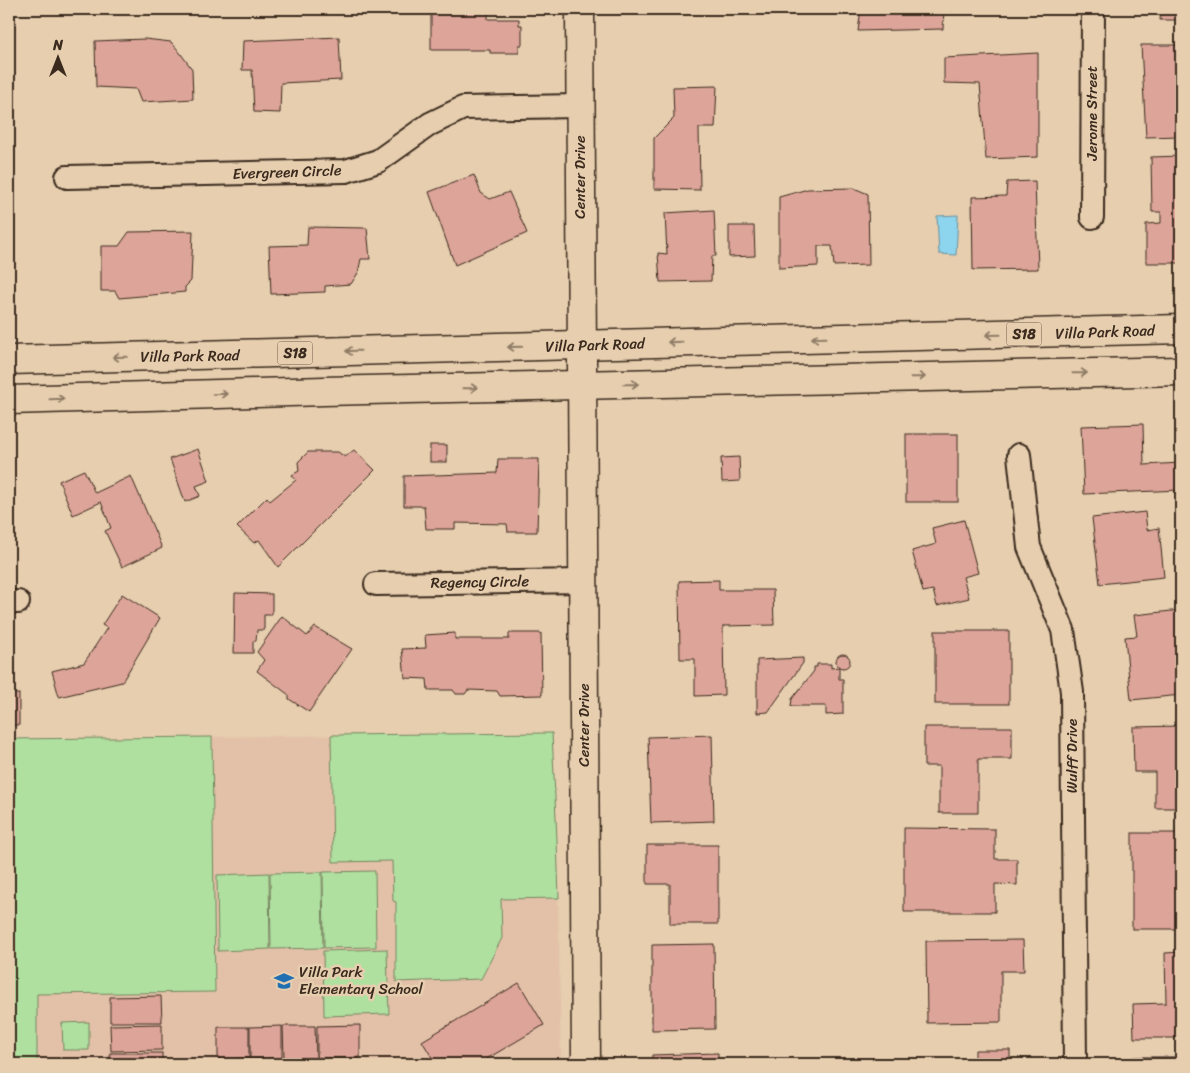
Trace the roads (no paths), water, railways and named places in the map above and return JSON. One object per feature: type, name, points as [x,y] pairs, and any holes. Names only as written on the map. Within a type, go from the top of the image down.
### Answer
[{"type":"main road","name":"Center Drive","points":[[580,9],[586,1064]]},
{"type":"main road","name":"Villa Park Road","points":[[9,360],[1181,330]]},
{"type":"main road","points":[[868,337],[869,378]]},
{"type":"main road","points":[[9,400],[1181,371]]},
{"type":"street","name":"Jerome Street","points":[[1092,217],[1093,9]]},
{"type":"street","name":"Evergreen Circle","points":[[67,177],[346,171],[378,161],[430,124],[463,108],[580,106]]},
{"type":"street","name":"Wulff Drive","points":[[1019,455],[1029,547],[1063,630],[1072,692],[1075,1064]]},
{"type":"street","name":"Regency Circle","points":[[376,584],[583,581]]},
{"type":"water","points":[[958,215],[956,255],[939,254],[937,216]]},
{"type":"place","name":"Villa Park Elementary School","points":[[284,981]]}]
